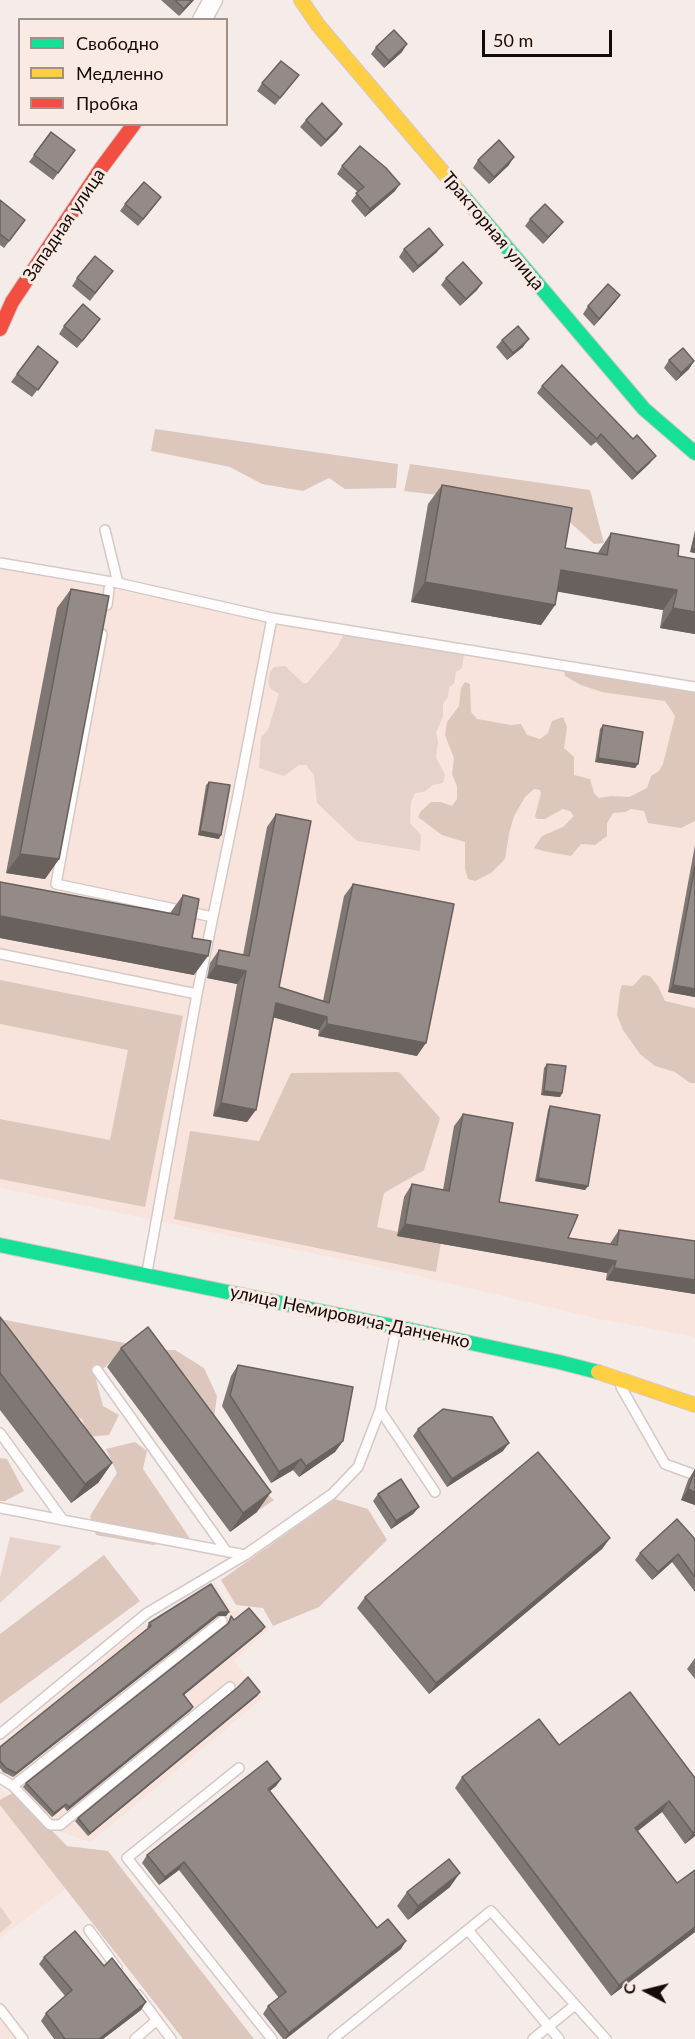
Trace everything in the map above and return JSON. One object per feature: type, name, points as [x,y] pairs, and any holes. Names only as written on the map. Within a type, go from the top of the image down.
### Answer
[{"type":"street","points":[[203,18],[213,0]]},
{"type":"street","name":"Тракторная улица","points":[[301,0],[318,25],[644,409],[695,453]]},
{"type":"street","name":"Западная улица","points":[[0,329],[6,297],[133,126]]},
{"type":"street","name":"улица Немировича-Данченко","points":[[0,1245],[559,1362],[615,1377],[695,1405]]},
{"type":"lane","points":[[105,530],[118,583]]},
{"type":"lane","points":[[0,563],[118,583],[272,618],[695,687]]},
{"type":"lane","points":[[106,610],[109,589]]},
{"type":"lane","points":[[146,1275],[197,994],[272,618]]},
{"type":"lane","points":[[104,621],[56,884],[213,917]]},
{"type":"lane","points":[[0,954],[197,994]]},
{"type":"lane","points":[[0,1734],[147,1613],[245,1556],[332,1494],[358,1467],[380,1410],[397,1327]]},
{"type":"lane","points":[[97,1370],[227,1552]]},
{"type":"lane","points":[[615,1377],[664,1464],[695,1476]]},
{"type":"lane","points":[[380,1410],[435,1492]]},
{"type":"lane","points":[[0,1433],[63,1520]]},
{"type":"lane","points":[[0,1508],[245,1556]]},
{"type":"lane","points":[[13,1786],[222,1621]]},
{"type":"lane","points":[[0,1778],[13,1786],[45,1821],[53,1826],[60,1825],[230,1687]]},
{"type":"lane","points":[[239,1768],[128,1858],[272,2039]]},
{"type":"lane","points":[[333,2039],[491,1911],[606,2039]]},
{"type":"lane","points":[[89,1930],[123,1975]]},
{"type":"lane","points":[[468,1930],[559,2039]]},
{"type":"lane","points":[[130,1984],[171,2039]]},
{"type":"lane","points":[[533,2039],[575,2005]]},
{"type":"lane","points":[[0,2009],[23,2039]]},
{"type":"lane","points":[[135,2039],[157,2020]]},
{"type":"shaded area","points":[[155,429],[398,464],[396,488],[345,489],[329,478],[303,491],[262,484],[230,467],[151,451]]},
{"type":"shaded area","points":[[410,464],[590,490],[604,543],[594,544],[555,509],[404,491]]},
{"type":"shaded area","points":[[0,569],[695,694],[695,1337],[599,1319],[397,1271],[0,1188]]},
{"type":"shaded area","points":[[347,627],[465,648],[462,668],[456,672],[454,684],[449,687],[448,697],[443,704],[443,717],[436,732],[438,742],[436,757],[445,775],[443,783],[433,785],[424,792],[415,793],[411,802],[410,823],[421,835],[420,851],[357,841],[317,803],[314,775],[306,765],[299,765],[284,776],[259,768],[261,737],[268,730],[279,694],[271,689],[268,683],[270,672],[274,667],[285,666],[303,683],[307,683],[338,646]]},
{"type":"shaded area","points":[[564,668],[695,689],[695,821],[681,828],[648,823],[644,811],[631,809],[613,813],[607,823],[607,836],[595,845],[581,844],[571,856],[543,851],[534,848],[542,836],[563,827],[574,816],[570,811],[563,809],[545,819],[537,819],[535,816],[541,793],[540,790],[534,789],[525,797],[514,816],[505,859],[491,873],[475,881],[468,879],[465,869],[465,842],[442,835],[418,817],[431,802],[441,802],[452,806],[457,799],[457,786],[452,774],[454,758],[445,735],[447,722],[459,706],[461,688],[465,682],[470,684],[471,712],[477,719],[511,725],[521,724],[527,735],[540,739],[548,733],[552,721],[563,717],[567,727],[564,748],[574,757],[574,775],[590,779],[594,793],[599,798],[629,797],[647,788],[651,776],[659,771],[663,764],[675,716],[665,701],[602,692],[581,685],[565,676]]},
{"type":"shaded area","points":[[643,975],[650,976],[665,1001],[695,1008],[695,1083],[690,1083],[675,1072],[655,1066],[640,1054],[623,1030],[617,1015],[622,985],[633,986]]},
{"type":"shaded area","points":[[0,980],[183,1016],[145,1207],[0,1179],[0,1119],[110,1140],[128,1050],[0,1024]]},
{"type":"shaded area","points":[[399,1072],[440,1118],[424,1170],[384,1193],[377,1227],[441,1242],[436,1272],[174,1219],[190,1131],[259,1141],[291,1073]]},
{"type":"shaded area","points":[[0,1319],[130,1344],[95,1376],[103,1406],[119,1415],[109,1435],[88,1437],[82,1419],[54,1413]]},
{"type":"shaded area","points":[[142,1350],[175,1350],[204,1368],[217,1396],[212,1433],[258,1486],[274,1500],[259,1510]]},
{"type":"shaded area","points":[[135,1442],[147,1451],[143,1469],[191,1540],[153,1545],[96,1535],[90,1516],[117,1473],[106,1449]]},
{"type":"shaded area","points":[[0,1458],[7,1459],[24,1491],[5,1501],[0,1501]]},
{"type":"shaded area","points":[[335,1499],[368,1509],[387,1540],[319,1607],[273,1626],[263,1608],[236,1605],[221,1580]]},
{"type":"shaded area","points":[[10,1537],[62,1546],[0,1603],[0,1577]]},
{"type":"shaded area","points":[[104,1555],[140,1601],[0,1704],[0,1634]]},
{"type":"shaded area","points":[[214,1582],[232,1611],[247,1609],[269,1629],[234,1661],[263,1698],[91,1842],[43,1826],[0,1776],[0,1745],[137,1630]]},
{"type":"shaded area","points":[[0,1787],[75,1882],[0,1938]]},
{"type":"shaded area","points":[[14,1792],[67,1846],[108,1851],[254,2039],[183,2039],[0,1805],[0,1800]]},
{"type":"shaded area","points":[[0,1906],[12,1923],[0,1933]]},
{"type":"shaded area","points":[[0,2018],[16,2039],[0,2039]]},
{"type":"building","points":[[175,0],[192,0],[184,9]]},
{"type":"building","points":[[394,30],[407,44],[389,61],[376,47]]},
{"type":"building","points":[[281,61],[299,75],[280,98],[262,83]]},
{"type":"building","points":[[322,103],[342,124],[326,140],[306,120]]},
{"type":"building","points":[[51,132],[75,150],[58,173],[34,155]]},
{"type":"building","points":[[499,140],[514,157],[494,177],[478,160]]},
{"type":"building","points":[[360,146],[386,168],[400,184],[370,209],[356,193],[364,187],[342,166]]},
{"type":"building","points":[[144,182],[161,197],[143,219],[125,204]]},
{"type":"building","points":[[0,200],[25,220],[9,241],[0,234]]},
{"type":"building","points":[[545,204],[563,222],[548,237],[530,219]]},
{"type":"building","points":[[429,228],[443,245],[418,266],[404,249]]},
{"type":"building","points":[[95,256],[113,271],[95,293],[77,278]]},
{"type":"building","points":[[463,262],[482,283],[466,299],[446,278]]},
{"type":"building","points":[[608,284],[620,295],[599,319],[588,306]]},
{"type":"building","points":[[83,304],[100,319],[82,341],[64,326]]},
{"type":"building","points":[[518,326],[529,339],[513,353],[502,340]]},
{"type":"building","points":[[38,346],[58,362],[38,390],[17,374]]},
{"type":"building","points":[[683,348],[694,361],[681,373],[669,360]]},
{"type":"building","points":[[562,365],[633,439],[637,435],[656,456],[637,473],[601,434],[597,439],[542,386]]},
{"type":"building","points":[[442,485],[572,508],[565,548],[607,555],[611,533],[679,545],[678,556],[695,559],[695,612],[673,608],[677,590],[561,570],[555,605],[425,582]]},
{"type":"building","points":[[71,589],[109,596],[59,859],[20,854]]},
{"type":"building","points":[[603,725],[643,732],[638,764],[598,758]]},
{"type":"building","points":[[209,782],[230,785],[221,835],[200,831]]},
{"type":"building","points":[[276,814],[311,821],[279,987],[329,1003],[353,884],[454,904],[426,1043],[327,1024],[327,1017],[276,1003],[256,1110],[221,1103],[246,971],[216,965],[219,950],[249,956]]},
{"type":"building","points":[[695,866],[695,989],[673,985]]},
{"type":"building","points":[[0,882],[179,915],[183,895],[199,899],[192,938],[211,941],[208,956],[0,916]]},
{"type":"building","points":[[547,1064],[566,1066],[562,1093],[544,1091]]},
{"type":"building","points":[[550,1106],[600,1115],[588,1186],[538,1178]]},
{"type":"building","points":[[463,1114],[513,1123],[499,1202],[578,1215],[568,1238],[617,1245],[619,1230],[695,1241],[695,1280],[614,1268],[616,1261],[405,1224],[412,1184],[449,1191]]},
{"type":"building","points":[[0,1317],[112,1463],[85,1484],[0,1373]]},
{"type":"building","points":[[148,1327],[271,1492],[243,1513],[121,1348]]},
{"type":"building","points":[[238,1365],[353,1387],[343,1441],[306,1466],[301,1459],[279,1472],[230,1395]]},
{"type":"building","points":[[443,1409],[492,1417],[509,1443],[452,1479],[418,1429]]},
{"type":"building","points":[[538,1452],[610,1538],[436,1683],[365,1597]]},
{"type":"building","points":[[695,1470],[695,1492],[688,1489]]},
{"type":"building","points":[[401,1479],[419,1507],[396,1521],[378,1494]]},
{"type":"building","points":[[677,1519],[695,1539],[695,1577],[678,1554],[658,1572],[640,1553]]},
{"type":"building","points":[[211,1584],[229,1612],[220,1612],[16,1773],[6,1768],[0,1761],[0,1747],[151,1626],[149,1623]]},
{"type":"building","points":[[249,1608],[265,1627],[183,1694],[193,1707],[69,1807],[66,1804],[54,1813],[26,1783],[229,1623],[231,1616],[234,1620]]},
{"type":"building","points":[[248,1677],[260,1692],[90,1833],[78,1818]]},
{"type":"building","points":[[630,1692],[695,1778],[695,1831],[693,1833],[669,1801],[635,1828],[677,1883],[695,1870],[695,1927],[619,1985],[462,1777],[539,1719],[559,1745]]},
{"type":"building","points":[[267,1761],[281,1779],[268,1789],[377,1928],[388,1919],[406,1941],[289,2033],[268,2006],[286,1992],[184,1862],[165,1877],[147,1855]]},
{"type":"building","points":[[449,1859],[460,1873],[418,1906],[407,1892]]},
{"type":"building","points":[[75,1931],[104,1966],[112,1958],[146,2002],[99,2039],[65,2039],[46,2013],[72,1990],[44,1957]]},
{"type":"traffic: fast","points":[[459,191],[644,409],[695,453]]},
{"type":"traffic: fast","points":[[0,1245],[397,1327],[598,1372]]},
{"type":"traffic: slow","points":[[301,0],[318,25],[459,191]]},
{"type":"traffic: slow","points":[[598,1372],[695,1405]]},
{"type":"traffic: jam","points":[[0,329],[12,302],[102,167],[133,126]]}]
